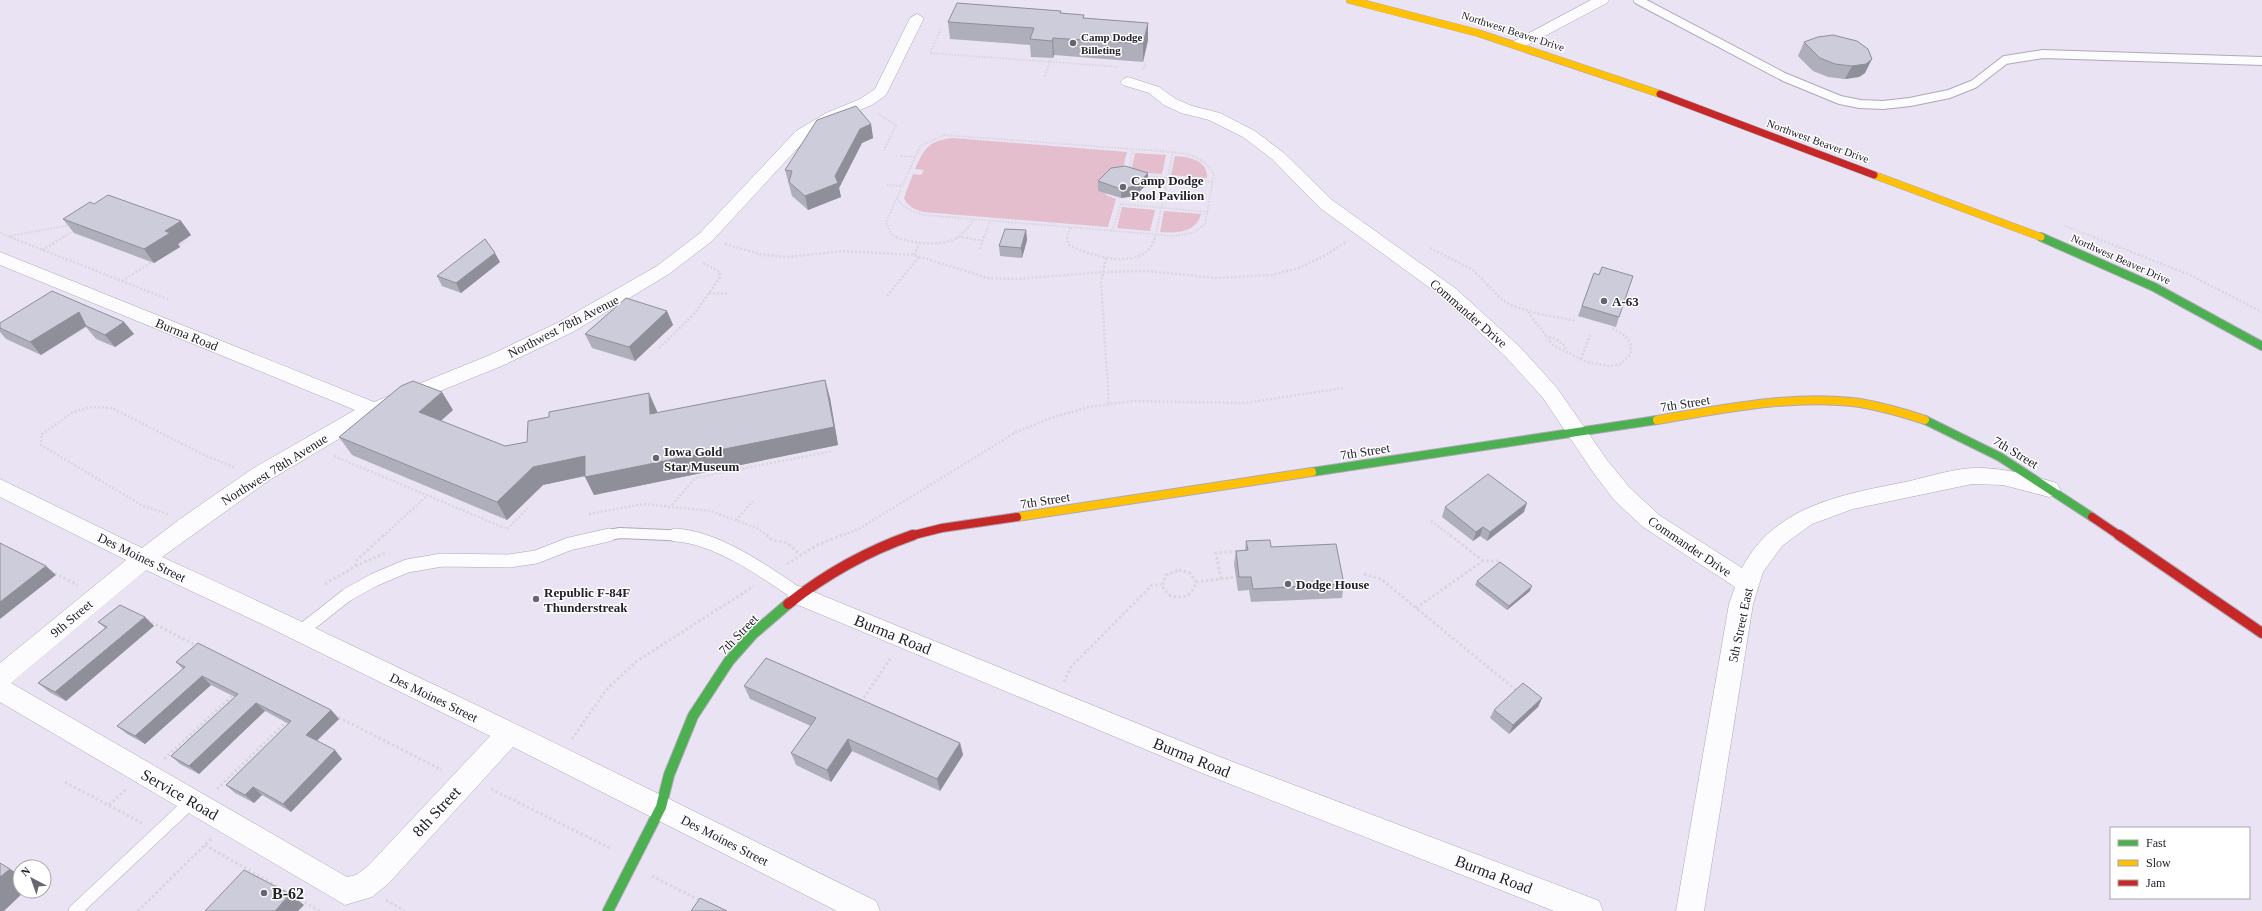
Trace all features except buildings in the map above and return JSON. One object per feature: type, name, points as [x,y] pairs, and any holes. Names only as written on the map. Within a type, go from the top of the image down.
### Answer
[{"type":"street","name":"Northwest Beaver Drive","points":[[1350,0],[1434,20],[1519,44],[2083,254],[2189,303],[2262,346]]},
{"type":"street","points":[[1519,44],[1602,0]]},
{"type":"street","name":"Northwest 78th Avenue","points":[[144,559],[188,525],[260,475],[374,410],[497,360],[566,327],[629,292],[663,270],[706,237],[785,150],[802,134],[832,116],[863,103],[881,92],[917,18]]},
{"type":"street","name":"Commander Drive","points":[[1128,73],[1170,102],[1187,110],[1214,116],[1249,134],[1278,156],[1326,204],[1361,231],[1448,292],[1478,318],[1513,352],[1550,393],[1622,494],[1651,521],[1748,584]]},
{"type":"street","name":"Burma Road","points":[[0,258],[374,410]]},
{"type":"street","name":"7th Street","points":[[608,911],[662,807],[669,775],[693,716],[729,661],[753,634],[798,595],[837,569],[901,539],[933,530],[1775,402],[1831,399],[1892,409],[1954,431],[2007,461],[2053,490],[2262,632]]},
{"type":"street","name":"5th Street East","points":[[1690,911],[1741,604],[1753,569],[1774,540],[1804,518],[1851,502],[1972,476],[2003,477],[2053,490]]},
{"type":"street","name":"Des Moines Street","points":[[0,487],[144,559],[300,632],[662,807],[866,911]]},
{"type":"street","name":"9th Street","points":[[0,678],[98,595],[144,559]]},
{"type":"street","name":"Burma Road","points":[[798,595],[1210,765],[1589,911]]},
{"type":"street","name":"Service Road","points":[[0,689],[345,891],[371,892]]},
{"type":"street","name":"8th Street","points":[[371,892],[378,875],[509,733]]},
{"type":"lane","points":[[1638,0],[1790,80],[1840,100],[1860,104],[1883,105],[1910,102],[1950,94],[1974,84],[2005,60],[2023,55],[2164,56],[2262,60]]},
{"type":"lane","points":[[300,632],[347,595],[374,580],[407,566],[442,560],[509,561],[536,557],[569,544],[620,533],[689,536],[753,563],[798,595]]},
{"type":"lane","points":[[75,911],[158,832],[196,803]]},
{"type":"path","points":[[941,29],[930,53],[1050,62],[1128,73],[1144,69],[1146,62]]},
{"type":"path","points":[[1045,76],[1051,58]]},
{"type":"path","points":[[863,103],[896,125],[883,152]]},
{"type":"path","points":[[897,198],[907,209],[924,215],[974,219],[990,221],[1174,236],[1193,232],[1205,224],[1214,174],[1213,169],[1204,160],[1188,154],[1173,152],[944,135],[920,146],[886,222],[891,233],[896,237],[920,242],[946,241],[960,236],[968,231],[974,219]]},
{"type":"path","points":[[1128,175],[1133,149]]},
{"type":"path","points":[[1071,227],[1067,237],[1068,244],[1089,256],[1130,258],[1150,249],[1155,234],[1173,152]]},
{"type":"path","points":[[901,156],[915,157]]},
{"type":"path","points":[[1144,176],[1213,182]]},
{"type":"path","points":[[887,185],[902,186]]},
{"type":"path","points":[[1112,231],[1121,204],[1208,212]]},
{"type":"path","points":[[980,249],[990,221]]},
{"type":"path","points":[[8,236],[72,224]]},
{"type":"path","points":[[42,250],[78,228]]},
{"type":"path","points":[[719,243],[763,255],[790,257],[844,251],[914,255],[988,278],[1017,279],[1102,272],[1147,271],[1217,278],[1272,275],[1299,268],[1326,255],[1361,231]]},
{"type":"path","points":[[0,233],[170,300]]},
{"type":"path","points":[[960,236],[964,239],[983,241]]},
{"type":"path","points":[[174,248],[187,240]]},
{"type":"path","points":[[914,255],[920,242]]},
{"type":"path","points":[[1430,248],[1467,265],[1479,274],[1498,296],[1511,305],[1528,312],[1576,321]]},
{"type":"path","points":[[122,281],[161,256]]},
{"type":"path","points":[[887,296],[919,257]]},
{"type":"path","points":[[1106,258],[1102,272],[1109,404]]},
{"type":"path","points":[[659,348],[695,313],[720,277],[720,272],[703,264],[703,261]]},
{"type":"path","points":[[709,293],[729,294]]},
{"type":"path","points":[[1528,312],[1549,337],[1550,342],[1595,365],[1610,366],[1622,362],[1629,357],[1633,348],[1630,340],[1623,332],[1612,328]]},
{"type":"path","points":[[1581,359],[1590,335]]},
{"type":"path","points":[[1549,337],[1556,339],[1565,346],[1566,351]]},
{"type":"path","points":[[188,525],[164,511],[143,506],[41,445],[41,435],[57,420],[72,412],[88,406],[112,408],[206,456],[226,465],[260,475]]},
{"type":"path","points":[[310,446],[507,530],[528,508]]},
{"type":"path","points":[[672,506],[695,478],[832,451]]},
{"type":"path","points":[[356,566],[356,561],[427,496]]},
{"type":"path","points":[[736,520],[753,501]]},
{"type":"path","points":[[589,514],[618,507],[644,504],[711,511],[757,528],[772,540],[787,543],[801,555]]},
{"type":"path","points":[[1432,520],[1483,561]]},
{"type":"path","points":[[1221,579],[1216,553],[1240,551]]},
{"type":"path","points":[[1416,608],[1483,561],[1500,561]]},
{"type":"path","points":[[44,568],[98,595]]},
{"type":"path","points":[[1178,570],[1190,573],[1196,582],[1194,591],[1190,595],[1180,598],[1170,596],[1162,589],[1161,584],[1164,576],[1178,570]]},
{"type":"path","points":[[1364,574],[1381,579],[1517,691],[1523,692]]},
{"type":"path","points":[[1196,582],[1236,577]]},
{"type":"path","points":[[1055,701],[1071,667],[1152,585],[1161,584]]},
{"type":"path","points":[[141,617],[205,649]]},
{"type":"path","points":[[857,707],[904,639]]},
{"type":"path","points":[[147,775],[238,690]]},
{"type":"path","points":[[328,712],[444,771],[483,784],[616,851],[646,873],[707,904]]},
{"type":"path","points":[[196,803],[291,718]]},
{"type":"path","points":[[65,782],[158,832]]},
{"type":"path","points":[[138,911],[228,822]]},
{"type":"path","points":[[205,845],[320,911]]},
{"type":"path","points":[[371,892],[405,911]]},
{"type":"shaded area","points":[[953,138],[1127,152],[1121,175],[1102,185],[1106,195],[1116,199],[1108,227],[924,212],[907,204],[904,198],[913,174],[921,175],[924,170],[915,169],[925,150],[933,143]]},
{"type":"shaded area","points":[[1135,153],[1166,155],[1162,174],[1131,172]]},
{"type":"shaded area","points":[[1175,156],[1186,157],[1201,163],[1206,172],[1207,178],[1171,175]]},
{"type":"shaded area","points":[[1122,207],[1155,210],[1150,231],[1117,228]]},
{"type":"shaded area","points":[[1164,211],[1201,214],[1195,225],[1190,228],[1179,232],[1160,232]]},
{"type":"traffic: fast","points":[[2041,237],[2126,273],[2208,315],[2262,346]]},
{"type":"traffic: fast","points":[[1312,472],[1657,420]]},
{"type":"traffic: fast","points":[[1925,420],[2000,457],[2092,517]]},
{"type":"traffic: fast","points":[[608,911],[661,807],[669,775],[693,716],[729,661],[753,634],[788,604]]},
{"type":"traffic: slow","points":[[1350,0],[1478,33],[1660,94]]},
{"type":"traffic: slow","points":[[1874,175],[2041,237]]},
{"type":"traffic: slow","points":[[1657,420],[1758,405],[1826,401],[1859,403],[1892,409],[1925,420]]},
{"type":"traffic: slow","points":[[1017,517],[1312,472]]},
{"type":"traffic: jam","points":[[1660,94],[1874,175]]},
{"type":"traffic: jam","points":[[788,604],[820,580],[838,569],[893,542],[932,530],[1017,517]]},
{"type":"traffic: jam","points":[[2092,517],[2262,633]]},
{"type":"place","name":"Camp Dodge Billeting","points":[[1073,43]]},
{"type":"place","name":"Camp Dodge Pool Pavilion","points":[[1123,187]]},
{"type":"place","name":"A-63","points":[[1604,301]]},
{"type":"place","name":"Iowa Gold Star Museum","points":[[656,458]]},
{"type":"place","name":"Dodge House","points":[[1288,584]]},
{"type":"place","name":"Republic F-84F Thunderstreak","points":[[536,599]]},
{"type":"place","name":"B-62","points":[[264,893]]}]
